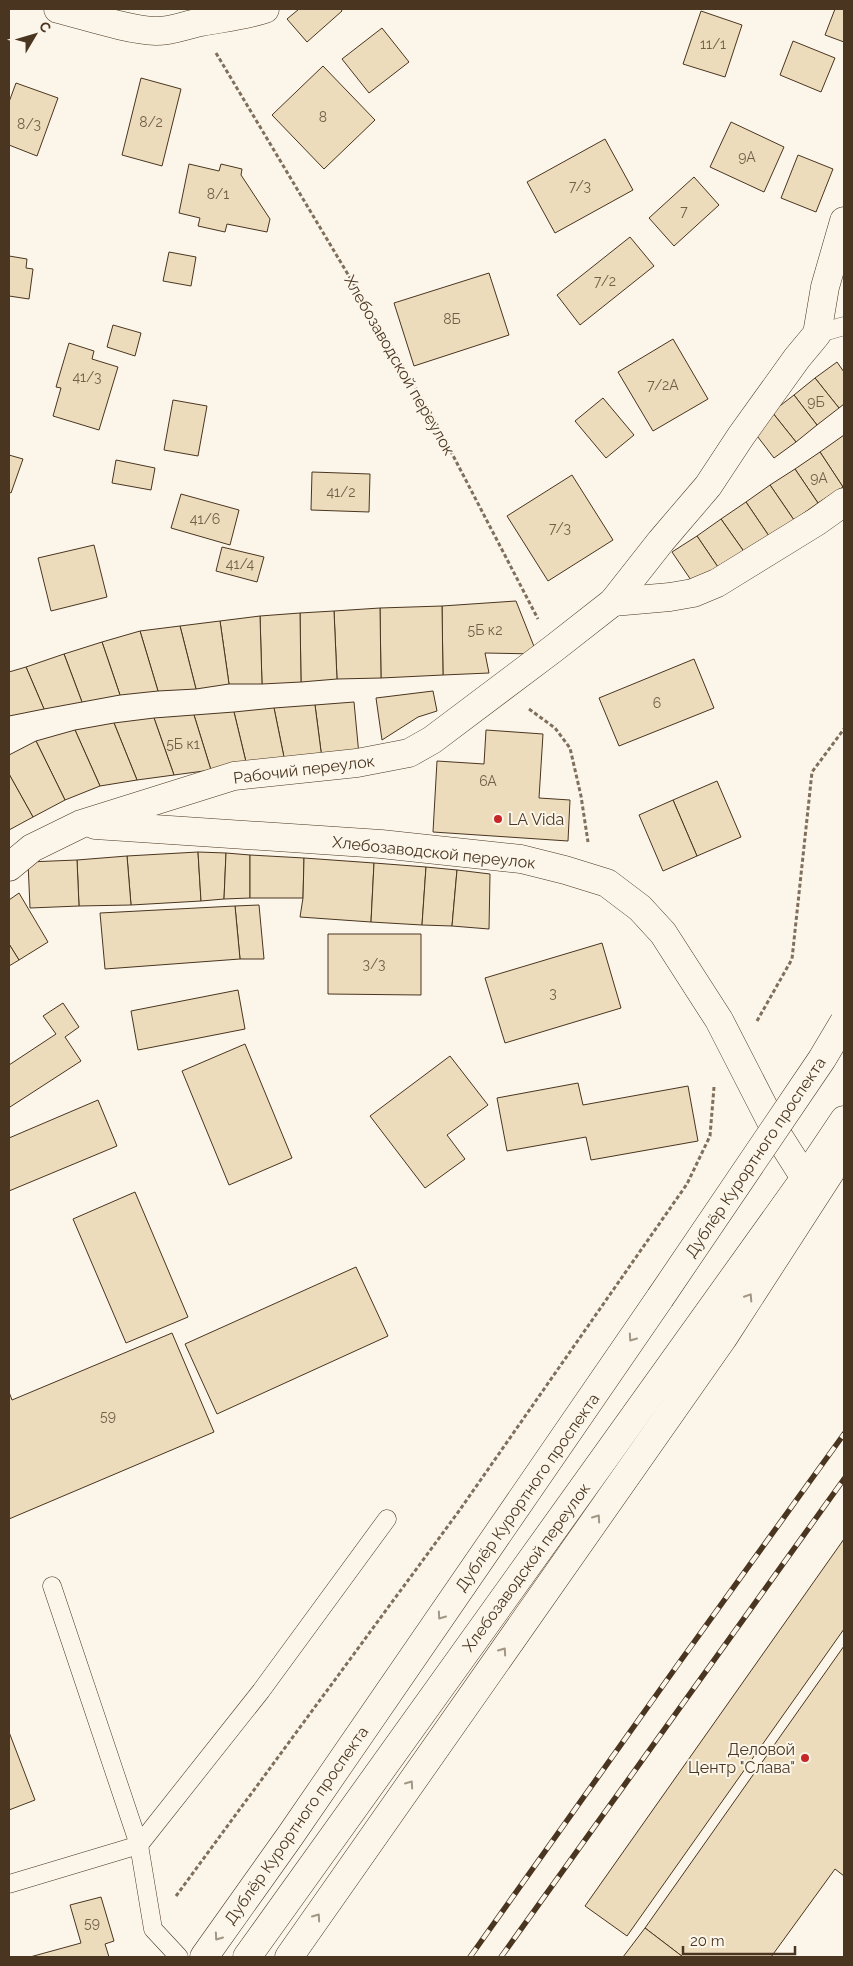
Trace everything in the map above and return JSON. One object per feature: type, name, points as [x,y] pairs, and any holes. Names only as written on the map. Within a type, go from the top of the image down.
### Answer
[{"type":"main road","points":[[58,9],[154,31],[173,31],[198,22],[238,16],[265,9]]},
{"type":"main road","points":[[174,9],[198,22]]},
{"type":"main road","points":[[553,649],[613,602],[661,541],[708,486],[797,358],[817,334],[825,287],[844,221]]},
{"type":"main road","points":[[613,602],[693,593],[718,583],[844,502]]},
{"type":"main road","name":"Рабочий переулок","points":[[9,867],[20,851],[81,824],[234,776],[357,763],[409,753],[432,740],[553,649]]},
{"type":"main road","name":"Хлебозаводской переулок","points":[[81,824],[381,844],[521,859],[607,883],[640,908],[663,933],[719,1020],[780,1137],[805,1178]]},
{"type":"main road","name":"Дублёр Курортного проспекта","points":[[204,1957],[290,1836],[654,1306],[822,1059],[844,1022]]},
{"type":"main road","name":"Хлебозаводской переулок","points":[[247,1957],[805,1178],[844,1120]]},
{"type":"main road","points":[[289,1957],[723,1338],[844,1152]]},
{"type":"lane","points":[[817,334],[844,326]]},
{"type":"lane","points":[[9,1884],[139,1845],[262,1691],[387,1519]]},
{"type":"lane","points":[[52,1586],[139,1845],[153,1929],[180,1957]]},
{"type":"path","name":"Хлебозаводской переулок","points":[[198,22],[433,417],[553,649]]},
{"type":"path","points":[[508,683],[523,703],[555,728],[570,748],[581,796],[594,878]]},
{"type":"path","points":[[738,1056],[792,959],[812,772],[844,729]]},
{"type":"path","points":[[153,1929],[459,1511],[687,1184],[710,1136],[714,1078]]},
{"type":"building","points":[[299,9],[341,9],[342,11],[307,42],[287,19]]},
{"type":"building","points":[[835,9],[844,9],[844,42],[825,35]]},
{"type":"building","points":[[701,11],[742,25],[725,77],[683,64]]},
{"type":"building","points":[[382,28],[409,62],[369,93],[342,59]]},
{"type":"building","points":[[793,41],[835,58],[821,92],[780,75]]},
{"type":"building","points":[[323,66],[375,120],[324,169],[272,115]]},
{"type":"building","points":[[141,78],[181,89],[162,166],[122,155]]},
{"type":"building","points":[[16,83],[58,98],[37,156],[9,145],[9,102]]},
{"type":"building","points":[[731,122],[784,147],[764,192],[710,167]]},
{"type":"building","points":[[605,139],[633,190],[555,233],[527,182]]},
{"type":"building","points":[[798,155],[833,169],[816,212],[781,198]]},
{"type":"building","points":[[189,164],[219,171],[221,164],[242,169],[241,175],[270,219],[267,232],[227,224],[225,232],[198,226],[200,218],[179,213]]},
{"type":"building","points":[[694,177],[719,205],[674,246],[649,218]]},
{"type":"building","points":[[630,237],[654,266],[580,325],[557,295]]},
{"type":"building","points":[[169,252],[196,257],[191,286],[163,281]]},
{"type":"building","points":[[9,256],[27,259],[26,268],[33,269],[29,299],[9,296]]},
{"type":"building","points":[[489,273],[509,335],[414,366],[394,303]]},
{"type":"building","points":[[113,325],[141,333],[135,356],[107,347]]},
{"type":"building","points":[[673,339],[708,399],[653,431],[618,372]]},
{"type":"building","points":[[69,343],[94,351],[92,359],[118,367],[99,430],[53,416],[61,388],[56,387]]},
{"type":"building","points":[[837,362],[844,372],[844,404],[839,408],[815,378]]},
{"type":"building","points":[[815,378],[839,408],[817,425],[794,395]]},
{"type":"building","points":[[794,395],[817,425],[796,442],[772,412]]},
{"type":"building","points":[[603,398],[634,435],[606,458],[575,421]]},
{"type":"building","points":[[173,400],[207,406],[198,456],[164,450]]},
{"type":"building","points":[[772,412],[796,442],[774,458],[751,428]]},
{"type":"building","points":[[844,435],[844,486],[843,487],[820,452]]},
{"type":"building","points":[[820,452],[843,487],[818,503],[795,469]]},
{"type":"building","points":[[9,455],[23,459],[11,493],[9,492]]},
{"type":"building","points":[[116,460],[155,468],[151,490],[112,483]]},
{"type":"building","points":[[795,469],[818,503],[794,520],[770,485]]},
{"type":"building","points":[[312,472],[370,474],[369,512],[311,510]]},
{"type":"building","points":[[572,475],[613,540],[548,581],[507,516]]},
{"type":"building","points":[[770,485],[794,520],[769,536],[746,502]]},
{"type":"building","points":[[181,494],[239,510],[230,545],[171,528]]},
{"type":"building","points":[[746,502],[769,536],[745,553],[721,519]]},
{"type":"building","points":[[721,519],[745,553],[720,570],[697,536]]},
{"type":"building","points":[[697,536],[720,570],[695,586],[672,552]]},
{"type":"building","points":[[94,545],[107,597],[51,611],[38,558]]},
{"type":"building","points":[[222,547],[264,557],[257,582],[216,571]]},
{"type":"building","points":[[516,601],[537,654],[485,653],[489,673],[443,675],[442,606]]},
{"type":"building","points":[[442,606],[443,675],[381,678],[380,608]]},
{"type":"building","points":[[380,608],[381,678],[337,679],[334,611]]},
{"type":"building","points":[[334,611],[337,679],[301,682],[300,613]]},
{"type":"building","points":[[300,613],[301,682],[262,684],[260,616]]},
{"type":"building","points":[[260,616],[262,684],[229,684],[220,621]]},
{"type":"building","points":[[220,621],[229,684],[196,689],[180,626]]},
{"type":"building","points":[[180,626],[196,689],[158,691],[140,631]]},
{"type":"building","points":[[140,631],[158,691],[120,695],[102,642]]},
{"type":"building","points":[[102,642],[120,695],[82,702],[64,654]]},
{"type":"building","points":[[64,654],[82,702],[44,709],[26,667]]},
{"type":"building","points":[[694,659],[714,708],[619,746],[599,698]]},
{"type":"building","points":[[26,667],[44,709],[9,716],[9,672]]},
{"type":"building","points":[[433,691],[437,711],[418,717],[382,740],[376,698]]},
{"type":"building","points":[[354,702],[359,755],[322,759],[315,705]]},
{"type":"building","points":[[315,705],[322,759],[285,762],[274,708]]},
{"type":"building","points":[[274,708],[285,762],[247,766],[234,712]]},
{"type":"building","points":[[234,712],[247,766],[211,770],[194,715]]},
{"type":"building","points":[[194,715],[211,770],[174,775],[154,718]]},
{"type":"building","points":[[154,718],[174,775],[137,780],[114,723]]},
{"type":"building","points":[[114,723],[137,780],[100,786],[75,730]]},
{"type":"building","points":[[75,730],[100,786],[65,800],[36,741]]},
{"type":"building","points":[[486,730],[543,734],[539,798],[570,800],[568,841],[433,832],[437,761],[484,764]]},
{"type":"building","points":[[36,741],[65,800],[33,817],[9,774],[9,755]]},
{"type":"building","points":[[9,774],[33,817],[9,830]]},
{"type":"building","points":[[717,781],[741,837],[697,856],[673,800]]},
{"type":"building","points":[[673,800],[697,856],[663,871],[639,815]]},
{"type":"building","points":[[198,852],[201,901],[131,905],[127,856]]},
{"type":"building","points":[[198,852],[226,853],[224,899],[201,901]]},
{"type":"building","points":[[226,853],[250,855],[250,898],[224,899]]},
{"type":"building","points":[[250,855],[304,858],[303,898],[250,898]]},
{"type":"building","points":[[127,856],[131,905],[79,906],[77,860]]},
{"type":"building","points":[[304,858],[374,863],[371,922],[300,917],[303,898]]},
{"type":"building","points":[[77,860],[79,906],[30,908],[28,862]]},
{"type":"building","points":[[374,863],[426,867],[422,925],[371,922]]},
{"type":"building","points":[[426,867],[457,870],[452,926],[422,925]]},
{"type":"building","points":[[457,870],[490,874],[489,929],[452,926]]},
{"type":"building","points":[[19,893],[48,942],[19,960],[9,944],[9,900]]},
{"type":"building","points":[[259,905],[264,959],[240,959],[235,906]]},
{"type":"building","points":[[235,906],[240,959],[105,969],[100,913]]},
{"type":"building","points":[[328,934],[421,934],[421,995],[328,994]]},
{"type":"building","points":[[602,943],[621,1008],[505,1043],[485,978]]},
{"type":"building","points":[[9,944],[19,960],[9,966]]},
{"type":"building","points":[[238,990],[245,1029],[138,1050],[131,1011]]},
{"type":"building","points":[[63,1003],[79,1027],[65,1037],[81,1061],[10,1107],[9,1065],[56,1034],[43,1016]]},
{"type":"building","points":[[245,1044],[292,1158],[229,1185],[182,1071]]},
{"type":"building","points":[[450,1056],[488,1105],[447,1135],[465,1159],[425,1188],[370,1116]]},
{"type":"building","points":[[578,1083],[583,1105],[688,1086],[698,1141],[591,1160],[586,1137],[507,1151],[497,1098]]},
{"type":"building","points":[[98,1100],[117,1146],[9,1191],[9,1138]]},
{"type":"building","points":[[135,1192],[188,1317],[126,1343],[73,1219]]},
{"type":"building","points":[[356,1267],[388,1336],[217,1414],[185,1344]]},
{"type":"building","points":[[172,1333],[214,1432],[9,1519],[9,1392],[12,1400]]},
{"type":"building","points":[[844,1539],[844,1629],[627,1936],[585,1906]]},
{"type":"building","name":"Деловой Центр \"Слава\"","points":[[844,1646],[844,1876],[835,1869],[771,1957],[683,1957],[645,1928]]},
{"type":"building","points":[[9,1732],[35,1800],[9,1810]]},
{"type":"building","points":[[101,1897],[114,1941],[105,1944],[109,1957],[30,1957],[81,1943],[70,1905]]},
{"type":"building","points":[[645,1928],[683,1957],[623,1957]]},
{"type":"railway","points":[[470,1957],[844,1434]]},
{"type":"railway","points":[[501,1957],[844,1479]]},
{"type":"place","name":"LA Vida","points":[[498,819]]},
{"type":"place","name":"Деловой Центр \"Слава\"","points":[[805,1758]]}]
